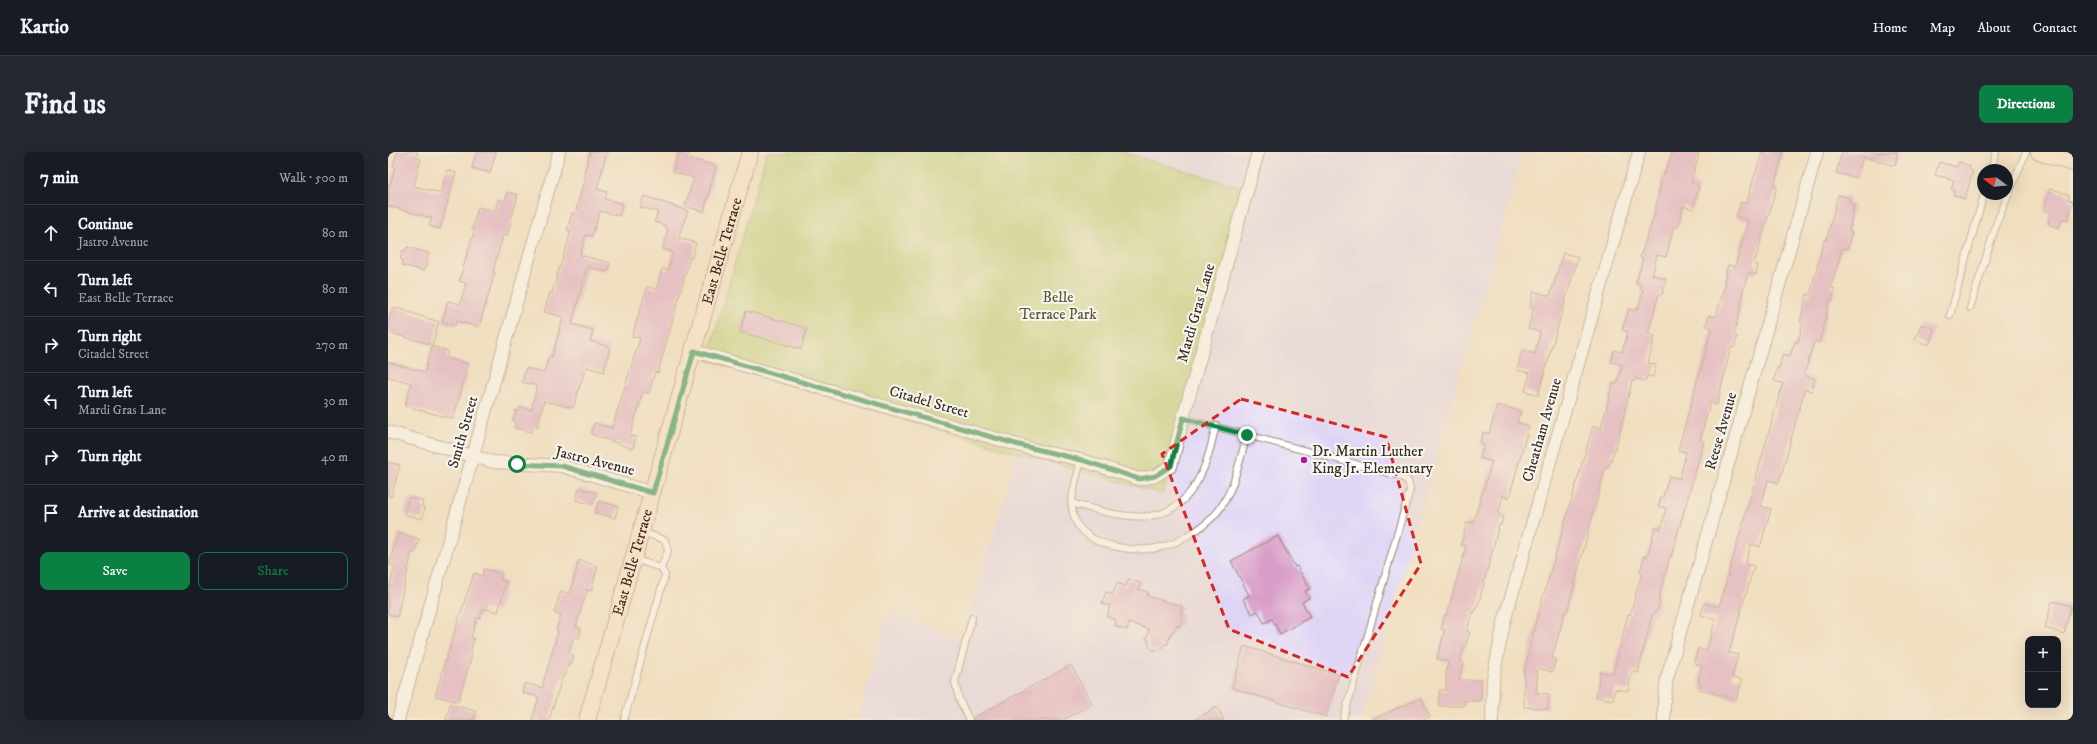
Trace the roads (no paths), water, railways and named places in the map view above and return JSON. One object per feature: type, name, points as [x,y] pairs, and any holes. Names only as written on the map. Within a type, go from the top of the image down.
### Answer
[{"type":"street","name":"Smith Street","points":[[398,720],[559,152]]},
{"type":"street","name":"East Belle Terrace","points":[[587,720],[750,152]]},
{"type":"street","name":"Mardi Gras Lane","points":[[1155,476],[1171,466],[1183,418],[1258,152]]},
{"type":"street","name":"Cheatham Avenue","points":[[1492,720],[1493,679],[1504,622],[1639,152]]},
{"type":"street","name":"Reese Avenue","points":[[1664,720],[1664,702],[1667,678],[1818,152]]},
{"type":"street","points":[[2039,152],[2073,163]]},
{"type":"street","name":"Citadel Street","points":[[694,351],[1023,446],[1082,460],[1139,479],[1155,476]]},
{"type":"street","name":"Jastro Avenue","points":[[388,432],[494,462],[562,466],[653,493]]},
{"type":"lane","points":[[1993,164],[1996,152]]},
{"type":"lane","points":[[1970,308],[1997,222],[2026,152]]},
{"type":"lane","points":[[1950,315],[1982,200]]},
{"type":"lane","points":[[1183,418],[1400,476],[1408,481],[1410,490],[1343,720]]},
{"type":"lane","points":[[1071,503],[1119,516],[1142,518],[1167,513],[1188,496],[1202,472],[1216,426]]},
{"type":"lane","points":[[1082,460],[1071,503],[1076,523],[1093,539],[1115,547],[1141,550],[1163,547],[1190,534],[1212,518],[1226,499],[1234,479],[1247,435]]},
{"type":"lane","points":[[624,720],[665,576],[662,568],[668,551],[665,540],[642,532]]},
{"type":"lane","points":[[634,559],[662,568]]},
{"type":"lane","points":[[969,720],[959,699],[955,682],[972,618]]},
{"type":"place","name":"Dr. Martin Luther King Jr. Elementary","points":[[1304,460]]},
{"type":"park label","name":"Belle Terrace Park","points":[[1058,306]]}]
